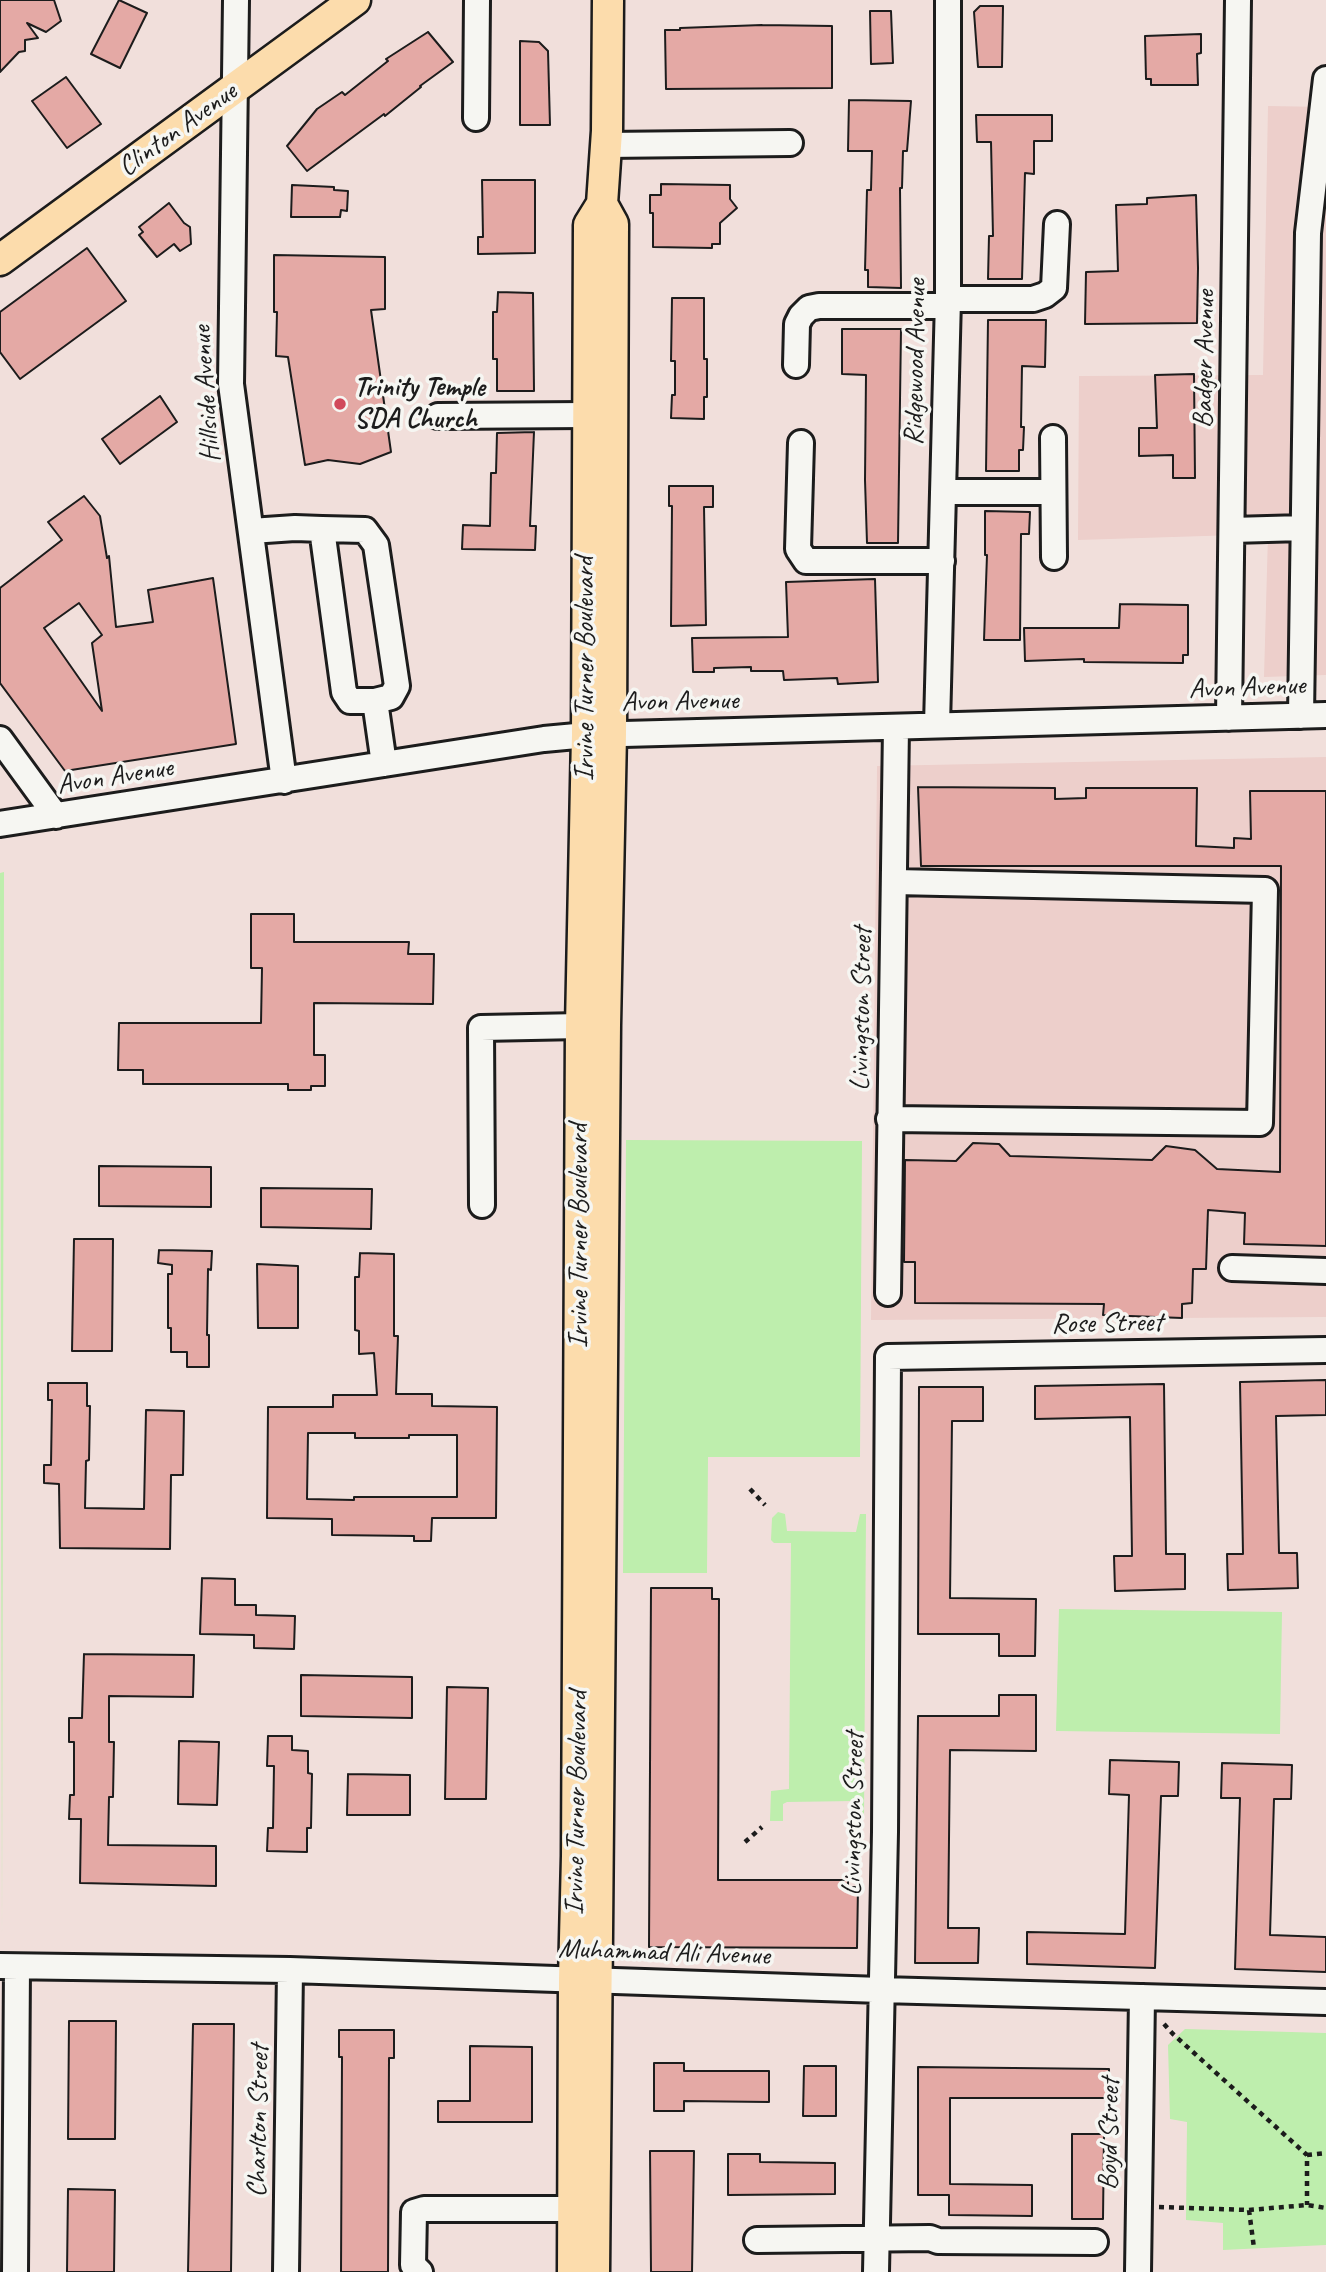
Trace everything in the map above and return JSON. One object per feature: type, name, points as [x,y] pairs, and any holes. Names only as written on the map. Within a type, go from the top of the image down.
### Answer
[{"type":"main road","name":"Clinton Avenue","points":[[0,260],[355,0]]},
{"type":"main road","name":"Irvine Turner Boulevard","points":[[573,2272],[573,2209],[586,1980],[605,1025],[599,734],[587,415],[589,225],[602,204],[608,0]]},
{"type":"main road","name":"Irvine Turner Boulevard","points":[[594,2272],[594,2157],[577,1856],[580,1026],[599,734],[613,224],[602,204]]},
{"type":"street","name":"Hillside Avenue","points":[[236,0],[231,384],[284,780]]},
{"type":"street","points":[[476,118],[477,0]]},
{"type":"street","name":"Ridgewood Avenue","points":[[937,725],[948,302],[948,0]]},
{"type":"street","name":"Badger Avenue","points":[[1229,718],[1238,0]]},
{"type":"street","points":[[1314,716],[1303,528],[1308,233],[1326,79]]},
{"type":"street","points":[[605,145],[790,143]]},
{"type":"street","points":[[796,365],[797,324],[809,308],[1033,299],[1045,295],[1054,288],[1057,224]]},
{"type":"street","points":[[438,416],[587,415]]},
{"type":"street","points":[[1053,438],[1054,557]]},
{"type":"street","points":[[801,443],[798,549],[806,561],[942,561]]},
{"type":"street","points":[[943,492],[1053,492]]},
{"type":"street","points":[[251,531],[295,528],[322,528],[365,530],[376,545],[397,686],[391,697],[375,701],[350,701],[344,692],[322,528]]},
{"type":"street","points":[[1232,530],[1303,528]]},
{"type":"street","points":[[375,701],[384,764]]},
{"type":"street","name":"Avon Avenue","points":[[0,824],[544,739],[599,734],[1314,716]]},
{"type":"street","name":"Livingston Street","points":[[888,1293],[896,727]]},
{"type":"street","points":[[0,739],[56,816]]},
{"type":"street","points":[[889,1119],[1260,1123],[1265,890],[895,882]]},
{"type":"street","points":[[482,1205],[481,1028],[580,1026]]},
{"type":"street","points":[[1232,1268],[1326,1271]]},
{"type":"street","name":"Rose Street","points":[[888,1357],[1326,1350]]},
{"type":"street","name":"Livingston Street","points":[[877,2272],[888,1357]]},
{"type":"street","points":[[9,1966],[15,2272]]},
{"type":"street","name":"Muhammad Ali Avenue","points":[[9,1966],[290,1970],[1326,2002]]},
{"type":"street","name":"Charlton Street","points":[[286,2272],[290,1970]]},
{"type":"street","name":"Boyd Street","points":[[1138,2272],[1142,1997]]},
{"type":"street","points":[[420,2272],[413,2266],[414,2212],[424,2209],[573,2209]]},
{"type":"street","points":[[757,2240],[930,2238],[938,2241],[1094,2242]]},
{"type":"path","points":[[750,1489],[765,1505]]},
{"type":"path","points":[[746,1842],[762,1826]]},
{"type":"path","points":[[1142,1997],[1173,2034],[1307,2155],[1307,2205]]},
{"type":"path","points":[[1307,2155],[1326,2153]]},
{"type":"path","points":[[1139,2206],[1249,2210],[1307,2205],[1326,2208]]},
{"type":"path","points":[[1249,2210],[1254,2248]]},
{"type":"shaded area","points":[[1268,106],[1326,107],[1326,675],[1264,677],[1268,534],[1078,540],[1079,376],[1263,375]]},
{"type":"shaded area","points":[[1326,757],[1326,1317],[871,1320],[877,766]]},
{"type":"green space","points":[[4,872],[2,1932],[0,873]]},
{"type":"green space","points":[[626,1140],[862,1141],[860,1457],[708,1457],[707,1573],[623,1573]]},
{"type":"green space","points":[[778,1512],[785,1514],[787,1531],[856,1532],[860,1514],[866,1514],[864,1818],[855,1816],[854,1801],[787,1802],[783,1804],[783,1821],[770,1821],[771,1791],[789,1789],[791,1543],[774,1543],[771,1540],[772,1518]]},
{"type":"green space","points":[[1059,1609],[1282,1612],[1280,1734],[1056,1731]]},
{"type":"green space","points":[[1185,2029],[1326,2033],[1326,2245],[1223,2250],[1223,2223],[1186,2220],[1187,2122],[1170,2119],[1168,2045]]},
{"type":"building","points":[[0,0],[54,0],[61,21],[46,32],[27,23],[38,38],[25,40],[25,51],[19,52],[0,72]]},
{"type":"building","points":[[119,0],[147,13],[120,68],[91,54]]},
{"type":"building","points":[[980,6],[1003,6],[1002,67],[978,67],[974,12]]},
{"type":"building","points":[[870,11],[891,11],[893,63],[871,64]]},
{"type":"building","points":[[762,25],[832,26],[832,88],[666,89],[665,30]]},
{"type":"building","points":[[428,32],[453,62],[385,116],[384,114],[307,171],[287,146],[317,109],[342,92],[345,95],[388,61],[386,59]]},
{"type":"building","points":[[1201,34],[1201,53],[1197,54],[1198,85],[1151,85],[1151,79],[1146,79],[1145,36]]},
{"type":"building","points":[[520,41],[539,42],[548,51],[550,125],[520,125]]},
{"type":"building","points":[[66,77],[101,124],[67,148],[32,101]]},
{"type":"building","points":[[849,100],[911,101],[907,151],[903,151],[900,188],[901,288],[868,287],[868,270],[865,270],[867,190],[871,190],[872,151],[848,151]]},
{"type":"building","points":[[976,115],[1052,115],[1052,141],[1034,141],[1034,174],[1025,173],[1022,279],[988,279],[989,236],[993,236],[991,142],[977,142]]},
{"type":"building","points":[[482,180],[535,180],[535,253],[478,254],[478,237],[483,237]]},
{"type":"building","points":[[661,184],[730,185],[730,199],[737,208],[720,223],[720,244],[712,244],[712,248],[653,247],[650,195],[661,195]]},
{"type":"building","points":[[292,185],[334,187],[334,190],[348,191],[347,211],[341,210],[340,217],[291,217]]},
{"type":"building","points":[[1196,195],[1197,323],[1085,324],[1086,272],[1118,271],[1116,205],[1147,204],[1147,198]]},
{"type":"building","points":[[169,203],[190,227],[191,244],[180,251],[174,244],[157,257],[139,235],[143,232],[139,227]]},
{"type":"building","points":[[87,248],[126,301],[20,379],[0,352],[0,312]]},
{"type":"building","name":"Trinity Temple SDA Church","points":[[274,255],[385,257],[385,309],[371,310],[391,452],[360,464],[328,460],[305,465],[288,357],[276,356]]},
{"type":"building","points":[[498,292],[533,293],[534,391],[497,391],[497,359],[493,359],[493,312],[497,312]]},
{"type":"building","points":[[672,298],[704,298],[707,397],[704,397],[704,419],[671,418],[672,395],[675,395],[675,361],[671,361]]},
{"type":"building","points":[[988,320],[1046,320],[1045,367],[1022,366],[1021,427],[1024,427],[1023,450],[1019,450],[1019,471],[986,471]]},
{"type":"building","points":[[842,329],[901,329],[898,543],[867,543],[866,375],[842,374]]},
{"type":"building","points":[[1194,374],[1195,478],[1173,478],[1173,455],[1139,456],[1139,428],[1157,428],[1155,375]]},
{"type":"building","points":[[160,396],[177,422],[120,464],[102,439]]},
{"type":"building","points":[[534,432],[530,526],[536,526],[535,550],[462,549],[463,525],[490,526],[491,473],[496,473],[497,433]]},
{"type":"building","points":[[669,486],[713,486],[713,507],[704,507],[706,625],[671,626],[672,506],[669,506]]},
{"type":"building","points":[[84,496],[100,516],[107,558],[109,556],[116,627],[153,622],[148,590],[213,578],[236,744],[65,771],[0,683],[0,588],[62,540],[48,522]],"holes":[[[79,603],[102,635],[92,643],[102,711],[44,628]]]},
{"type":"building","points":[[985,511],[1030,512],[1029,534],[1021,534],[1020,640],[984,640],[987,555]]},
{"type":"building","points":[[875,579],[878,682],[838,684],[837,678],[784,680],[783,671],[751,671],[751,667],[714,668],[714,672],[693,672],[692,638],[788,637],[786,582]]},
{"type":"building","points":[[1120,604],[1188,605],[1188,655],[1183,655],[1183,663],[1084,662],[1084,659],[1025,661],[1024,628],[1119,628]]},
{"type":"building","points":[[918,787],[1055,788],[1055,799],[1086,798],[1086,788],[1197,788],[1196,846],[1234,848],[1234,838],[1251,839],[1250,791],[1326,791],[1326,1246],[1244,1244],[1245,1213],[1208,1210],[1206,1269],[1193,1269],[1192,1303],[1182,1304],[1182,1318],[1103,1315],[1104,1304],[915,1303],[915,1262],[904,1262],[905,1160],[956,1161],[973,1143],[999,1144],[1010,1156],[1152,1160],[1166,1146],[1195,1150],[1217,1169],[1280,1172],[1281,866],[921,866]]},
{"type":"building","points":[[251,914],[294,914],[294,942],[409,942],[408,954],[434,954],[433,1004],[314,1003],[314,1055],[325,1055],[325,1086],[311,1086],[311,1090],[288,1090],[288,1084],[143,1084],[143,1070],[118,1070],[119,1023],[261,1023],[262,968],[251,968]]},
{"type":"building","points":[[99,1166],[211,1167],[211,1207],[99,1206]]},
{"type":"building","points":[[261,1188],[372,1189],[371,1229],[261,1227]]},
{"type":"building","points":[[74,1239],[113,1239],[112,1351],[72,1351]]},
{"type":"building","points":[[159,1250],[212,1251],[211,1270],[208,1269],[209,1367],[187,1367],[187,1352],[171,1352],[168,1274],[172,1274],[172,1265],[158,1263]]},
{"type":"building","points":[[360,1253],[394,1254],[394,1336],[398,1336],[396,1394],[432,1394],[432,1406],[497,1407],[496,1518],[432,1518],[431,1541],[414,1541],[414,1536],[332,1535],[332,1519],[267,1518],[268,1407],[333,1407],[333,1395],[377,1395],[374,1353],[359,1354],[359,1331],[355,1330],[355,1277],[359,1277]],"holes":[[[308,1433],[355,1433],[355,1438],[457,1435],[457,1497],[307,1499]]]},
{"type":"building","points":[[257,1264],[298,1266],[298,1328],[258,1328]]},
{"type":"building","points":[[1326,1380],[1326,1415],[1276,1416],[1279,1553],[1297,1553],[1298,1588],[1228,1590],[1227,1554],[1243,1554],[1240,1382]]},
{"type":"building","points":[[48,1383],[87,1383],[87,1406],[90,1406],[85,1508],[144,1509],[146,1410],[184,1411],[183,1475],[171,1475],[170,1549],[60,1548],[59,1484],[44,1483],[44,1465],[51,1465],[52,1400],[48,1400]]},
{"type":"building","points":[[1164,1384],[1166,1554],[1185,1554],[1185,1589],[1115,1591],[1114,1556],[1132,1556],[1130,1417],[1035,1419],[1035,1386]]},
{"type":"building","points":[[919,1387],[983,1387],[983,1421],[952,1421],[950,1598],[1036,1599],[1035,1656],[999,1656],[999,1634],[918,1634]]},
{"type":"building","points":[[202,1578],[235,1579],[235,1605],[256,1605],[256,1615],[295,1616],[294,1649],[254,1648],[254,1635],[200,1634]]},
{"type":"building","points":[[651,1588],[712,1588],[712,1599],[719,1599],[718,1880],[848,1880],[848,1887],[858,1887],[857,1948],[649,1947]]},
{"type":"building","points":[[84,1654],[194,1655],[193,1697],[109,1696],[109,1742],[114,1742],[113,1797],[109,1797],[108,1845],[216,1846],[216,1886],[80,1883],[81,1819],[69,1819],[70,1795],[74,1795],[74,1742],[69,1742],[69,1718],[82,1718]]},
{"type":"building","points":[[301,1675],[412,1677],[412,1718],[301,1716]]},
{"type":"building","points":[[447,1687],[488,1688],[486,1799],[445,1799]]},
{"type":"building","points":[[999,1695],[1036,1695],[1036,1751],[950,1750],[948,1928],[979,1928],[978,1963],[915,1963],[918,1716],[999,1716]]},
{"type":"building","points":[[268,1736],[292,1736],[292,1750],[308,1751],[308,1773],[312,1774],[311,1828],[307,1828],[307,1852],[267,1851],[268,1828],[273,1828],[274,1766],[267,1766]]},
{"type":"building","points":[[179,1741],[219,1742],[217,1805],[178,1804]]},
{"type":"building","points":[[1110,1760],[1179,1762],[1178,1796],[1161,1796],[1155,1968],[1027,1964],[1027,1932],[1125,1934],[1129,1795],[1109,1794]]},
{"type":"building","points":[[1222,1763],[1292,1765],[1291,1799],[1274,1799],[1270,1935],[1326,1937],[1326,1972],[1235,1969],[1240,1798],[1221,1798]]},
{"type":"building","points":[[348,1774],[410,1775],[410,1815],[347,1815]]},
{"type":"building","points":[[69,2021],[116,2021],[115,2139],[68,2139]]},
{"type":"building","points":[[193,2024],[234,2024],[231,2272],[188,2272]]},
{"type":"building","points":[[339,2030],[394,2030],[394,2058],[389,2058],[388,2272],[341,2272],[342,2057],[339,2057]]},
{"type":"building","points":[[470,2046],[532,2047],[532,2122],[438,2122],[438,2101],[470,2101]]},
{"type":"building","points":[[654,2063],[684,2063],[684,2071],[769,2071],[769,2102],[684,2101],[684,2111],[654,2111]]},
{"type":"building","points":[[804,2066],[836,2066],[836,2116],[803,2116]]},
{"type":"building","points":[[918,2067],[1109,2069],[1109,2098],[950,2098],[950,2184],[1032,2185],[1032,2216],[949,2215],[949,2195],[918,2195]]},
{"type":"building","points":[[1072,2134],[1104,2134],[1103,2219],[1072,2219]]},
{"type":"building","points":[[650,2151],[694,2151],[692,2272],[651,2272]]},
{"type":"building","points":[[728,2154],[760,2154],[760,2162],[835,2163],[835,2194],[728,2195]]},
{"type":"building","points":[[68,2189],[115,2190],[114,2272],[67,2272]]},
{"type":"place","name":"Trinity Temple SDA Church","points":[[340,404]]}]
